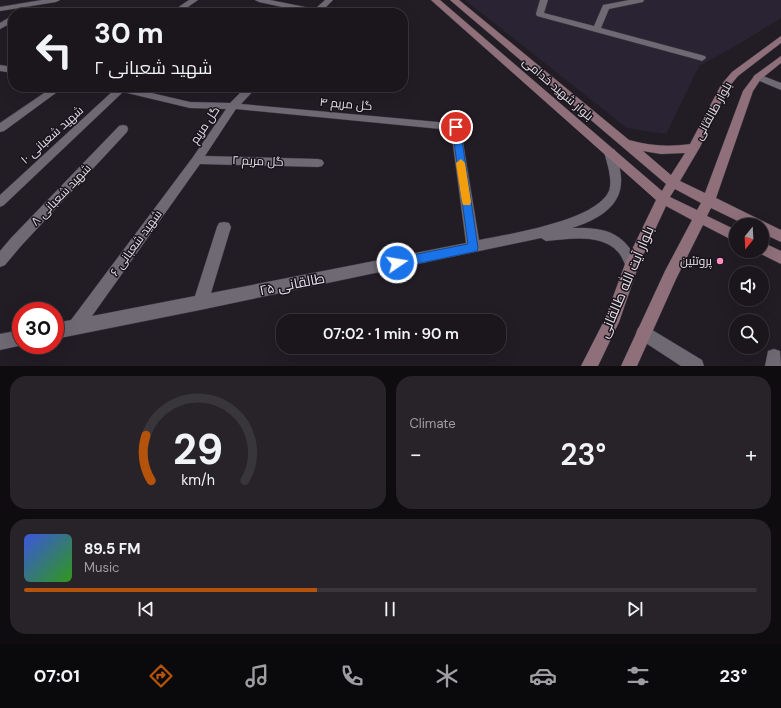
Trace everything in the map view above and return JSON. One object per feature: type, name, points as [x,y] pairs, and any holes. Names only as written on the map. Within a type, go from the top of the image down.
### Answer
[{"type":"main road","name":"بلوار شهید خدامی","points":[[434,0],[663,199],[729,232]]},
{"type":"main road","name":"بلوار شهید خدامی","points":[[454,0],[673,183],[744,218]]},
{"type":"main road","name":"بلوار طالقانی","points":[[663,199],[694,146],[728,82],[747,64],[781,39]]},
{"type":"main road","name":"بلوار طالقانی","points":[[699,217],[709,200],[748,91],[758,77],[781,59]]},
{"type":"main road","points":[[624,143],[649,150],[668,151],[694,146]]},
{"type":"main road","name":"بلوار آیت الله طالقانی","points":[[589,366],[611,322],[632,264],[663,199]]},
{"type":"main road","points":[[629,366],[699,217]]},
{"type":"main road","points":[[769,230],[781,236]]},
{"type":"main road","points":[[769,252],[781,258]]},
{"type":"street","points":[[9,8],[56,0]]},
{"type":"street","points":[[182,8],[194,0]]},
{"type":"street","points":[[259,0],[294,8]]},
{"type":"street","points":[[321,8],[329,0]]},
{"type":"street","points":[[544,0],[540,14],[702,58]]},
{"type":"street","points":[[597,29],[606,7],[640,0]]},
{"type":"street","points":[[758,77],[781,87]]},
{"type":"street","points":[[0,128],[52,92]]},
{"type":"street","name":"شهید شعبانی ۱۰","points":[[0,202],[113,92]]},
{"type":"street","name":"گل مریم ۴","points":[[133,92],[190,106],[233,106],[456,127],[473,248]]},
{"type":"street","name":"گل مریم","points":[[197,160],[233,106],[247,92]]},
{"type":"street","points":[[0,117],[15,118]]},
{"type":"street","name":"شهید شعبانی ۸","points":[[0,261],[16,242],[123,129]]},
{"type":"street","points":[[529,235],[584,219],[596,212],[609,201],[614,193],[615,185],[614,168],[610,152]]},
{"type":"street","name":"گل مریم ۲","points":[[197,160],[318,163]]},
{"type":"street","name":"شهید شعبانی ۶","points":[[75,327],[197,160]]},
{"type":"street","points":[[0,187],[14,187]]},
{"type":"street","points":[[200,303],[224,227]]},
{"type":"street","points":[[529,235],[592,234],[611,238],[623,247],[632,264]]},
{"type":"street","name":"طالقانی ۲۵","points":[[64,329],[473,248],[529,235]]},
{"type":"street","points":[[644,333],[696,366]]},
{"type":"street","points":[[0,342],[12,340]]},
{"type":"shaded area","points":[[465,0],[781,0],[781,18],[739,44],[699,66],[666,134],[627,128]]},
{"type":"slow traffic","points":[[461,163],[466,202]]},
{"type":"place","name":"پروتئین","points":[[720,261]]},
{"type":"route","points":[[397,263],[473,248],[456,127]]}]
